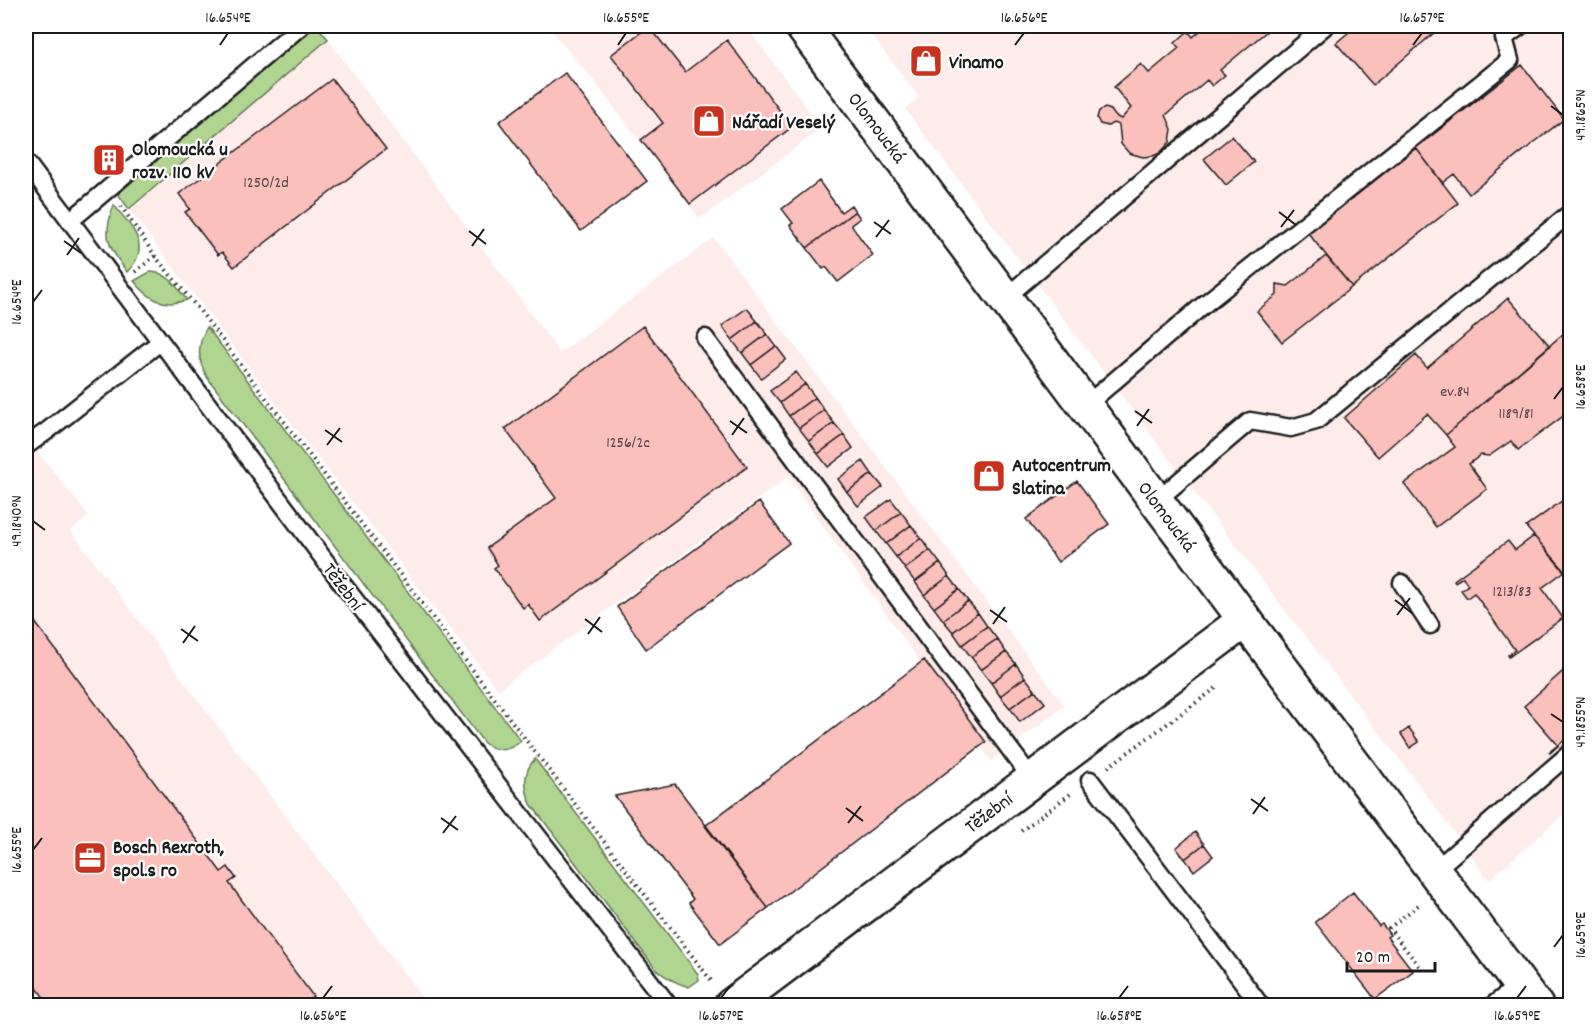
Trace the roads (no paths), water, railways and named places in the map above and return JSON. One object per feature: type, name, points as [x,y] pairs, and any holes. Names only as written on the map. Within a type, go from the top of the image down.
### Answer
[{"type":"main road","name":"Olomoucká","points":[[802,26],[1528,995]]},
{"type":"main road","name":"Těžební","points":[[723,994],[1032,779],[1245,620]]},
{"type":"lane","points":[[70,221],[301,26]]},
{"type":"lane","points":[[1005,298],[1325,26]]},
{"type":"lane","points":[[1085,406],[1201,307],[1510,60],[1504,38],[1520,26]]},
{"type":"lane","name":"Těžební","points":[[26,162],[344,586],[669,1005]]},
{"type":"lane","points":[[1156,501],[1250,421],[1291,428],[1316,421],[1568,215]]},
{"type":"lane","points":[[705,338],[1032,779]]},
{"type":"lane","points":[[26,446],[47,432],[160,342]]},
{"type":"lane","points":[[1402,583],[1430,625]]},
{"type":"lane","points":[[1434,870],[1570,753]]},
{"type":"lane","points":[[1090,780],[1261,1005]]},
{"type":"lane","points":[[1492,1005],[1528,995]]},
{"type":"place","name":"Vinamo","points":[[926,61]]},
{"type":"place","name":"Nářadí Veselý","points":[[709,121]]},
{"type":"place","name":"Olomoucká u rozv. 110 kV","points":[[109,160]]},
{"type":"place","name":"Autocentrum Slatina","points":[[989,476]]},
{"type":"place","name":"Bosch Rexroth, spol.s ro","points":[[90,858]]}]
